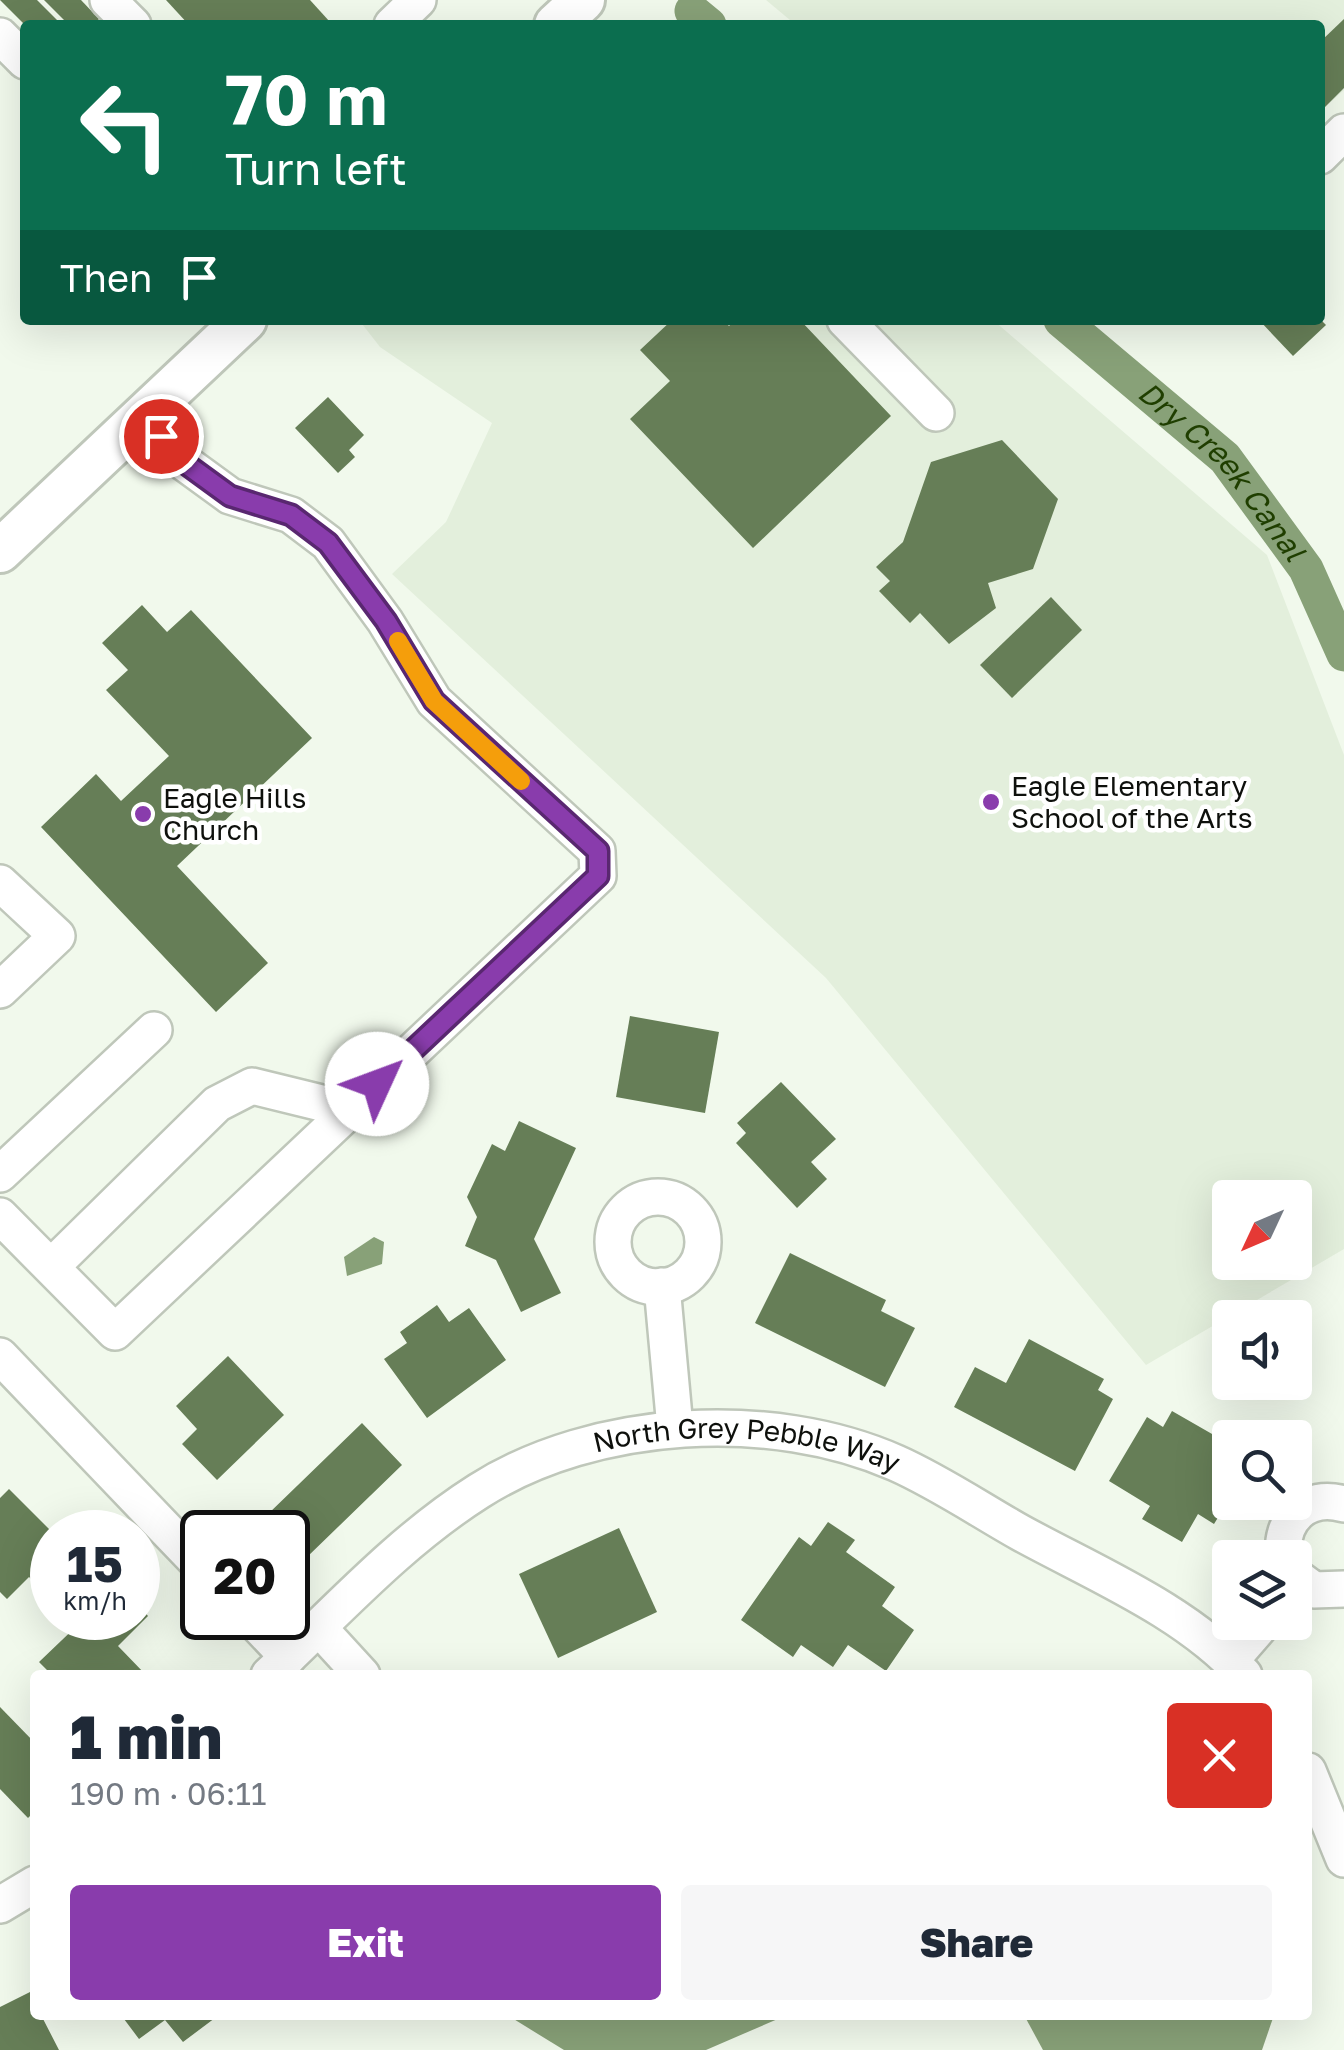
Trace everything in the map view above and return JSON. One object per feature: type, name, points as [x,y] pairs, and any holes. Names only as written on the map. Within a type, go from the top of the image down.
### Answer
[{"type":"main road","points":[[561,20],[583,0]]},
{"type":"main road","points":[[0,552],[239,325]]},
{"type":"street","points":[[108,0],[128,20]]},
{"type":"street","points":[[397,20],[418,0]]},
{"type":"street","points":[[0,36],[20,55]]},
{"type":"street","points":[[1325,151],[1344,132]]},
{"type":"street","points":[[849,325],[936,412]]},
{"type":"street","points":[[0,1216],[115,1332],[598,876],[598,851],[434,701],[386,621],[328,543],[291,515],[230,496],[182,461],[143,416]]},
{"type":"street","points":[[0,883],[57,936],[0,990]]},
{"type":"street","points":[[0,1174],[154,1030]]},
{"type":"street","points":[[52,1266],[217,1104],[252,1086],[350,1110]]},
{"type":"street","points":[[662,1286],[675,1428]]},
{"type":"street","points":[[0,1356],[180,1544]]},
{"type":"street","name":"North Grey Pebble Way","points":[[279,1666],[412,1538],[482,1488],[576,1447],[675,1428],[786,1432],[894,1462],[1179,1620],[1237,1668]]},
{"type":"street","points":[[1283,1540],[1292,1516],[1318,1501],[1344,1504]]},
{"type":"street","points":[[1312,1589],[1344,1589]]},
{"type":"street","points":[[318,1628],[357,1670]]},
{"type":"street","points":[[264,1640],[279,1666]]},
{"type":"street","points":[[1237,1668],[1253,1640]]},
{"type":"street","points":[[1312,1781],[1344,1859]]},
{"type":"street","points":[[0,1905],[30,1887]]},
{"type":"shaded area","points":[[766,0],[1344,0],[1344,90],[1325,107],[1325,20],[790,20]]},
{"type":"shaded area","name":"Eagle Elementary School of the Arts","points":[[363,325],[999,325],[1267,555],[1344,755],[1344,1249],[1312,1268],[1312,1180],[1212,1180],[1212,1280],[1291,1280],[1257,1300],[1212,1300],[1212,1326],[1146,1365],[826,978],[392,574],[446,522],[492,423],[380,347]]},
{"type":"shaded area","points":[[374,1237],[384,1242],[382,1264],[347,1276],[344,1257]]},
{"type":"shaded area","points":[[515,2020],[775,2020],[706,2050],[564,2050]]},
{"type":"shaded area","points":[[1027,2020],[1272,2020],[1262,2050],[1043,2050]]},
{"type":"building","points":[[0,0],[37,0],[57,20],[20,20]]},
{"type":"building","points":[[44,0],[81,0],[99,19],[98,20],[64,20]]},
{"type":"building","points":[[166,0],[310,0],[328,20],[184,20]]},
{"type":"building","points":[[1344,19],[1344,88],[1325,107],[1325,37]]},
{"type":"building","points":[[667,325],[805,325],[891,416],[753,548],[630,419],[670,381],[640,350]]},
{"type":"building","points":[[1264,325],[1326,325],[1293,356]]},
{"type":"building","points":[[328,397],[364,435],[349,450],[355,457],[338,473],[295,428]]},
{"type":"building","points":[[1002,440],[1058,499],[1033,569],[988,583],[996,608],[949,644],[920,613],[910,623],[879,591],[890,581],[876,567],[903,542],[931,462]]},
{"type":"building","points":[[1051,597],[1082,630],[1012,698],[980,665]]},
{"type":"building","name":"Eagle Hills Church","points":[[142,605],[167,632],[191,610],[312,738],[177,866],[268,963],[216,1012],[41,827],[96,774],[121,801],[169,756],[106,690],[128,670],[102,643]]},
{"type":"building","points":[[630,1016],[719,1032],[705,1113],[616,1097]]},
{"type":"building","points":[[781,1082],[836,1139],[811,1162],[827,1179],[797,1208],[736,1143],[746,1133],[737,1123]]},
{"type":"building","points":[[519,1121],[576,1148],[534,1239],[561,1293],[521,1312],[496,1260],[465,1246],[477,1217],[467,1197],[492,1144],[505,1151]]},
{"type":"building","points":[[790,1253],[886,1300],[881,1311],[915,1328],[885,1387],[755,1323]]},
{"type":"building","points":[[437,1305],[449,1322],[469,1308],[506,1360],[427,1418],[384,1359],[407,1343],[400,1332]]},
{"type":"building","points":[[1029,1339],[1104,1379],[1098,1390],[1113,1399],[1075,1471],[954,1407],[975,1367],[1006,1383]]},
{"type":"building","points":[[228,1356],[284,1415],[217,1480],[182,1444],[197,1429],[176,1406]]},
{"type":"building","points":[[1172,1411],[1212,1434],[1212,1520],[1216,1520],[1214,1524],[1198,1514],[1182,1542],[1142,1519],[1150,1506],[1109,1481],[1147,1417],[1163,1427]]},
{"type":"building","points":[[362,1423],[402,1465],[310,1554],[310,1510],[272,1510]]},
{"type":"building","points":[[9,1489],[30,1510],[30,1578],[7,1599],[0,1592],[0,1498]]},
{"type":"building","points":[[828,1522],[855,1540],[846,1552],[895,1587],[882,1606],[914,1630],[887,1670],[848,1645],[833,1667],[801,1645],[793,1657],[741,1620],[799,1537],[811,1546]]},
{"type":"building","points":[[619,1528],[657,1612],[558,1658],[519,1574]]},
{"type":"building","points":[[62,1640],[124,1640],[118,1646],[141,1670],[47,1670],[39,1662]]},
{"type":"building","points":[[0,1707],[30,1738],[30,1816],[0,1789]]},
{"type":"building","points":[[30,1992],[30,2020],[44,2020],[59,2050],[0,2050],[0,2007]]},
{"type":"building","points":[[125,2020],[165,2020],[139,2039]]},
{"type":"building","points":[[165,2020],[212,2020],[183,2042]]},
{"type":"waterway","name":"Dry Creek Canal","points":[[692,11],[703,20]]},
{"type":"waterway","name":"Dry Creek Canal","points":[[1067,325],[1225,458],[1306,569],[1344,654]]},
{"type":"slow traffic","points":[[398,641],[434,701],[521,781]]},
{"type":"place","name":"Eagle Elementary School of the Arts","points":[[991,802]]},
{"type":"place","name":"Eagle Hills Church","points":[[143,814]]},
{"type":"route","points":[[161,436],[182,461],[230,496],[291,515],[328,543],[386,621],[434,701],[598,851],[598,876],[377,1084]]}]
